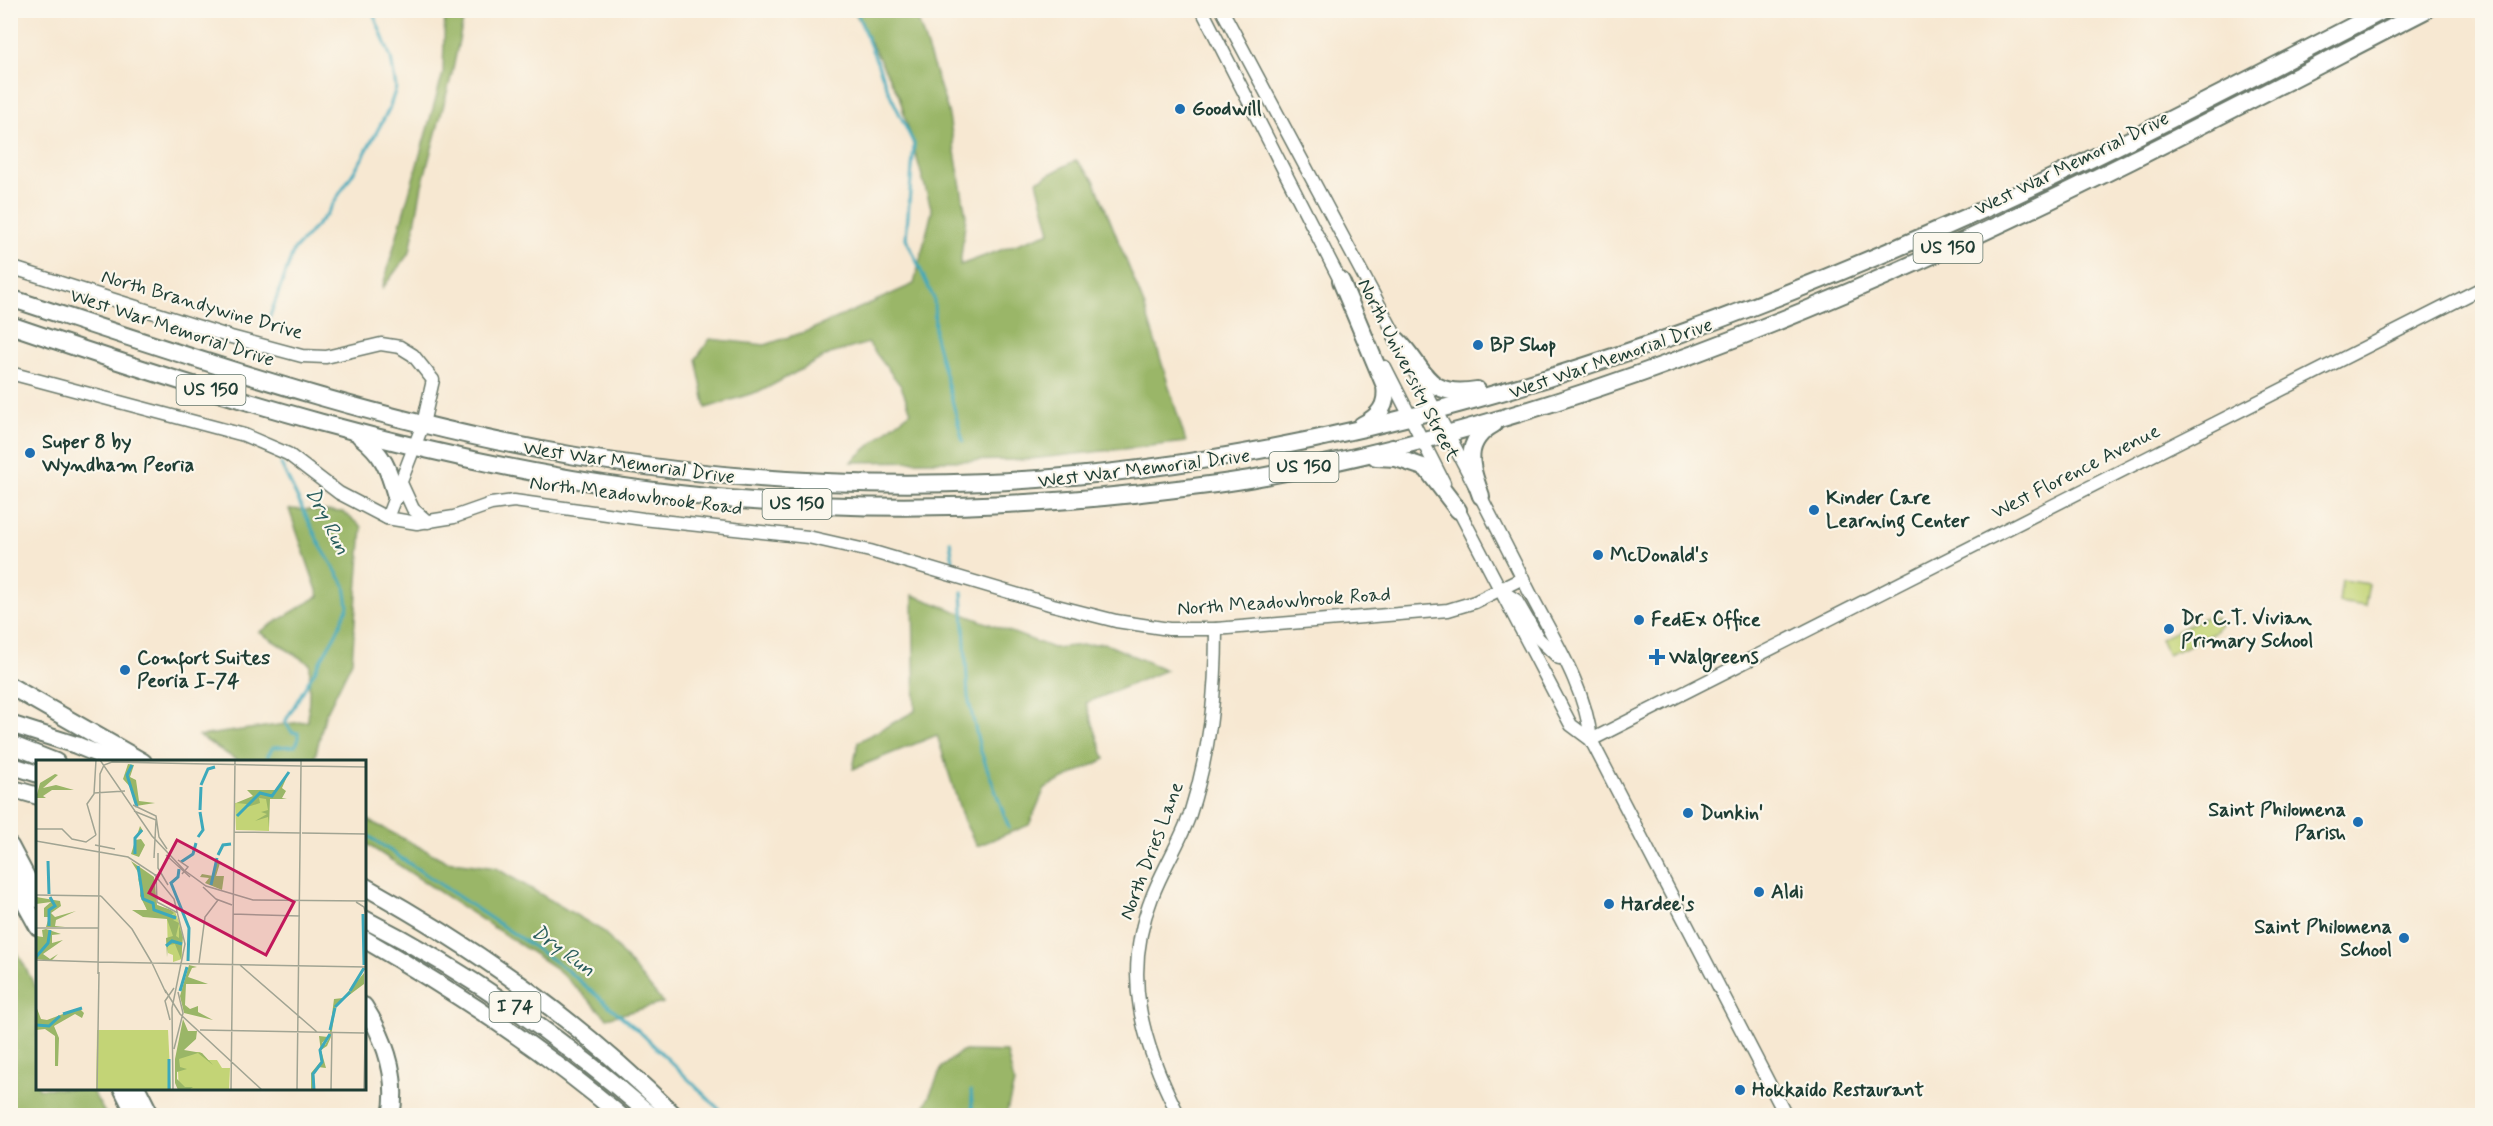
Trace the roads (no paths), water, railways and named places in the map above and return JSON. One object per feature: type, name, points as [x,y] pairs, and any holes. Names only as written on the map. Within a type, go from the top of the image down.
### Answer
[{"type":"highway","name":"West War Memorial Drive","points":[[10,298],[248,375],[423,424],[554,452],[640,465],[750,477],[883,484],[1009,481],[1183,463],[1348,432],[1540,381],[1791,292],[1955,223],[2060,174],[2384,10]]},
{"type":"highway","name":"West War Memorial Drive","points":[[10,325],[106,358],[414,447],[508,468],[636,489],[759,502],[846,507],[976,506],[1194,487],[1266,476],[1448,434],[1608,385],[1703,350],[1923,260],[2064,193],[2426,10]]},
{"type":"highway","points":[[1341,281],[1380,370],[1386,394],[1383,406],[1376,417],[1348,432]]},
{"type":"highway","points":[[1397,340],[1406,348],[1428,381],[1448,391],[1459,392],[1519,381],[1663,339]]},
{"type":"highway","points":[[1481,496],[1471,463],[1475,441],[1487,428],[1515,415]]},
{"type":"highway","points":[[355,431],[376,449],[398,490]]},
{"type":"highway","points":[[1266,476],[1376,457],[1396,458],[1428,470],[1458,510]]},
{"type":"highway","points":[[10,686],[140,760]]},
{"type":"highway","points":[[10,724],[76,745],[112,760]]},
{"type":"highway","points":[[10,744],[51,760]]},
{"type":"highway","points":[[10,765],[36,773]]},
{"type":"highway","points":[[10,788],[36,795]]},
{"type":"highway","points":[[10,846],[36,895]]},
{"type":"highway","points":[[10,876],[36,923]]},
{"type":"highway","points":[[366,888],[421,918],[546,1002],[582,1030],[675,1116]]},
{"type":"highway","name":"I 74","points":[[366,920],[447,963],[510,1004],[593,1065],[652,1116]]},
{"type":"highway","name":"I 74","points":[[366,940],[471,1004],[544,1055],[621,1116]]},
{"type":"highway","points":[[366,1010],[381,1037],[391,1066],[394,1099],[392,1116]]},
{"type":"highway","points":[[123,1090],[136,1116]]},
{"type":"highway","points":[[138,1090],[152,1116]]},
{"type":"street","name":"North University Street","points":[[1202,10],[1410,417],[1571,725],[1591,740]]},
{"type":"street","name":"North University Street","points":[[1222,10],[1523,578],[1588,717],[1591,740],[1786,1116]]},
{"type":"street","name":"North Brandywine Drive","points":[[10,267],[302,356],[326,357],[381,344],[400,347],[413,356],[433,380],[423,424]]},
{"type":"street","name":"West Florence Avenue","points":[[1591,740],[2482,288]]},
{"type":"street","name":"North Meadowbrook Road","points":[[10,373],[244,435],[288,454],[339,493],[387,518],[417,523],[428,522],[454,517],[490,504],[514,501],[643,519],[808,537],[870,551],[997,590],[1116,621],[1169,629],[1216,629],[1448,610],[1475,602],[1523,578]]},
{"type":"street","points":[[387,518],[423,424]]},
{"type":"street","points":[[398,490],[413,509],[428,522]]},
{"type":"street","points":[[1500,590],[1516,600],[1538,638],[1566,666]]},
{"type":"street","name":"North Dries Lane","points":[[1179,1116],[1157,1071],[1146,1040],[1138,994],[1138,960],[1148,907],[1159,879],[1184,830],[1203,769],[1213,713],[1216,629]]},
{"type":"waterway","name":"Dry Run","points":[[267,324],[294,250],[326,215],[362,159],[389,109],[396,88],[391,58],[372,10]]},
{"type":"waterway","points":[[856,10],[888,90],[914,144],[906,238],[934,299],[935,337],[963,441]]},
{"type":"waterway","name":"Dry Run","points":[[268,760],[273,747],[295,746],[298,741],[298,733],[292,732],[285,722],[336,634],[348,606],[345,586],[320,545],[281,464]]},
{"type":"waterway","points":[[950,541],[953,561]]},
{"type":"waterway","points":[[962,592],[968,697],[980,749],[1009,828]]},
{"type":"waterway","name":"Dry Run","points":[[366,834],[563,967],[640,1032],[726,1116]]},
{"type":"waterway","points":[[971,1091],[973,1116]]},
{"type":"place","name":"Goodwill","points":[[1180,109]]},
{"type":"place","name":"BP Shop","points":[[1478,345]]},
{"type":"place","name":"Super 8 by Wyndham Peoria","points":[[30,453]]},
{"type":"place","name":"Kinder Care Learning Center","points":[[1814,510]]},
{"type":"place","name":"McDonald's","points":[[1598,555]]},
{"type":"place","name":"FedEx Office","points":[[1639,620]]},
{"type":"place","name":"Dr. C.T. Vivian Primary School","points":[[2169,629]]},
{"type":"place","name":"Walgreens","points":[[1657,657]]},
{"type":"place","name":"Comfort Suites Peoria I-74","points":[[125,670]]},
{"type":"place","name":"Dunkin'","points":[[1688,813]]},
{"type":"place","name":"Saint Philomena Parish","points":[[2358,822]]},
{"type":"place","name":"Aldi","points":[[1759,892]]},
{"type":"place","name":"Hardee's","points":[[1609,904]]},
{"type":"place","name":"Saint Philomena School","points":[[2404,938]]},
{"type":"place","name":"Hokkaido Restaurant","points":[[1740,1090]]}]
